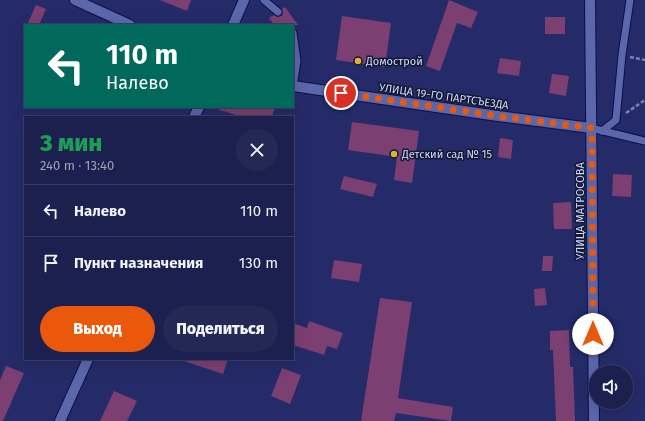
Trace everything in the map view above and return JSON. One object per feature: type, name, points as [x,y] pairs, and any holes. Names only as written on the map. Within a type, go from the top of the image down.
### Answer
[{"type":"street","points":[[75,0],[128,24]]},
{"type":"street","points":[[233,24],[244,0]]},
{"type":"street","name":"УЛИЦА МАТРОСОВА","points":[[590,0],[594,421]]},
{"type":"street","name":"УЛИЦА 19-ГО ПАРТСЪЕЗДА","points":[[294,86],[592,128]]},
{"type":"street","points":[[60,421],[88,360]]},
{"type":"lane","points":[[264,0],[278,12]]},
{"type":"lane","points":[[602,131],[616,120],[622,55],[630,0]]},
{"type":"lane","points":[[294,40],[297,61],[294,80]]},
{"type":"lane","points":[[592,128],[645,141]]},
{"type":"path","points":[[622,55],[645,60]]},
{"type":"path","points":[[616,120],[645,100]]},
{"type":"building","points":[[160,0],[191,0],[187,11]]},
{"type":"building","points":[[449,0],[478,12],[471,28],[457,23],[440,71],[426,66]]},
{"type":"building","points":[[36,5],[46,9],[39,24],[27,24]]},
{"type":"building","points":[[285,7],[298,25],[273,24],[269,18],[274,15],[277,17],[282,16],[282,9]]},
{"type":"building","points":[[342,16],[391,23],[385,67],[336,60]]},
{"type":"building","points":[[545,17],[565,17],[565,34],[545,34]]},
{"type":"building","points":[[500,58],[521,61],[519,76],[497,73]]},
{"type":"building","points":[[552,74],[569,76],[566,96],[549,93]]},
{"type":"building","points":[[275,108],[272,116],[239,116],[217,109]]},
{"type":"building","name":"Детский сад № 15","points":[[352,122],[419,131],[412,183],[394,180],[397,157],[348,150]]},
{"type":"building","points":[[500,138],[513,140],[511,159],[498,157]]},
{"type":"building","points":[[613,174],[632,175],[631,197],[612,196]]},
{"type":"building","points":[[344,176],[377,184],[373,197],[340,189]]},
{"type":"building","points":[[571,202],[572,229],[554,229],[553,203]]},
{"type":"building","points":[[543,256],[553,256],[552,271],[542,271]]},
{"type":"building","points":[[334,260],[362,264],[359,282],[331,278]]},
{"type":"building","points":[[545,288],[547,305],[535,306],[534,289]]},
{"type":"building","points":[[380,298],[412,302],[398,398],[453,407],[451,421],[396,413],[394,421],[361,421]]},
{"type":"building","points":[[309,321],[343,333],[337,349],[327,346],[324,355],[294,345],[294,323],[307,328]]},
{"type":"building","points":[[569,330],[570,367],[573,367],[575,421],[556,421],[553,350],[550,350],[550,331]]},
{"type":"building","points":[[184,360],[228,360],[223,374]]},
{"type":"building","points":[[6,366],[24,373],[3,421],[0,421],[0,380]]},
{"type":"building","points":[[282,368],[301,375],[290,404],[271,396]]},
{"type":"building","points":[[114,391],[137,401],[127,421],[100,421]]},
{"type":"place","name":"Домострой","points":[[358,61]]},
{"type":"place","name":"Детский сад № 15","points":[[394,154]]},
{"type":"route","points":[[341,93],[592,128],[593,334]]}]
